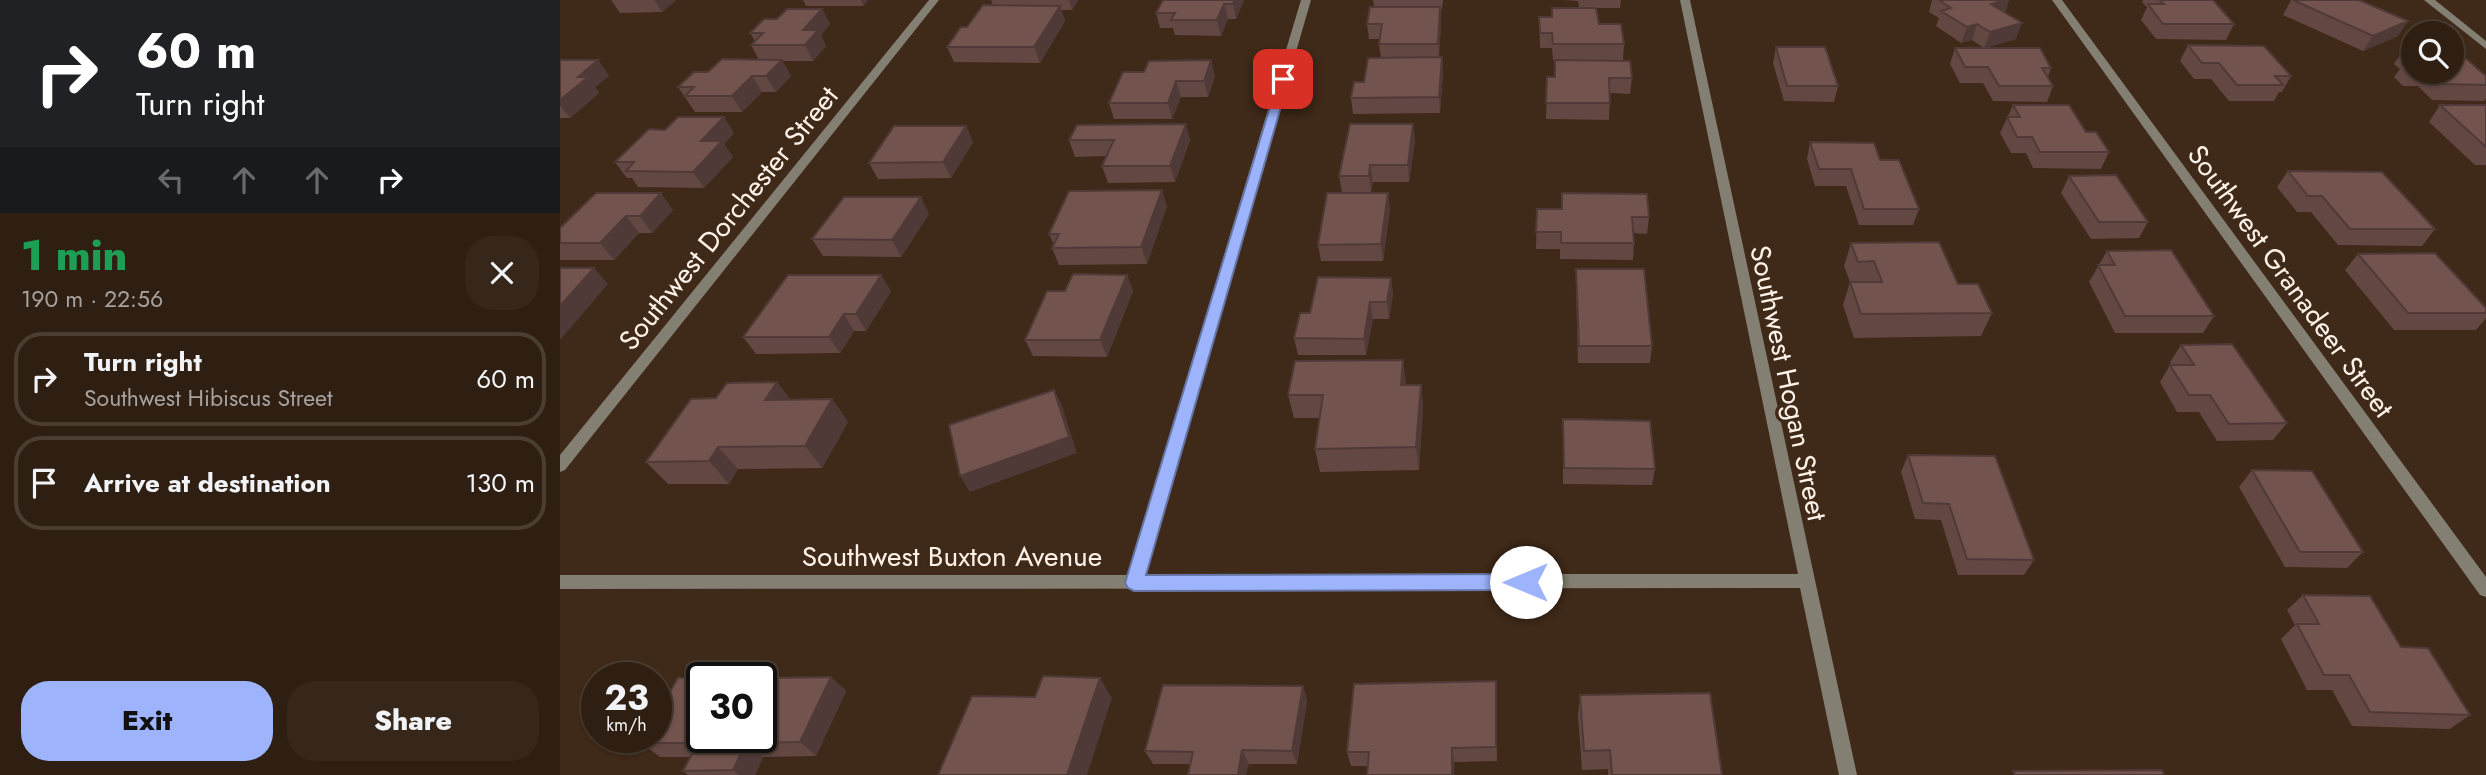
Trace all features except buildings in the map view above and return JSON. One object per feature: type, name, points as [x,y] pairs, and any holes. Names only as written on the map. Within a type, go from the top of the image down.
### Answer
[{"type":"street","name":"Southwest Dorchester Street","points":[[560,466],[934,0]]},
{"type":"street","points":[[1134,583],[1306,0]]},
{"type":"street","name":"Southwest Hogan Street","points":[[1685,0],[1847,775]]},
{"type":"street","name":"Southwest Granadeer Street","points":[[2057,0],[2486,590]]},
{"type":"street","points":[[2430,0],[2486,46]]},
{"type":"street","name":"Southwest Buxton Avenue","points":[[560,582],[1805,581]]},
{"type":"route","points":[[1283,79],[1134,583],[1526,582]]}]
